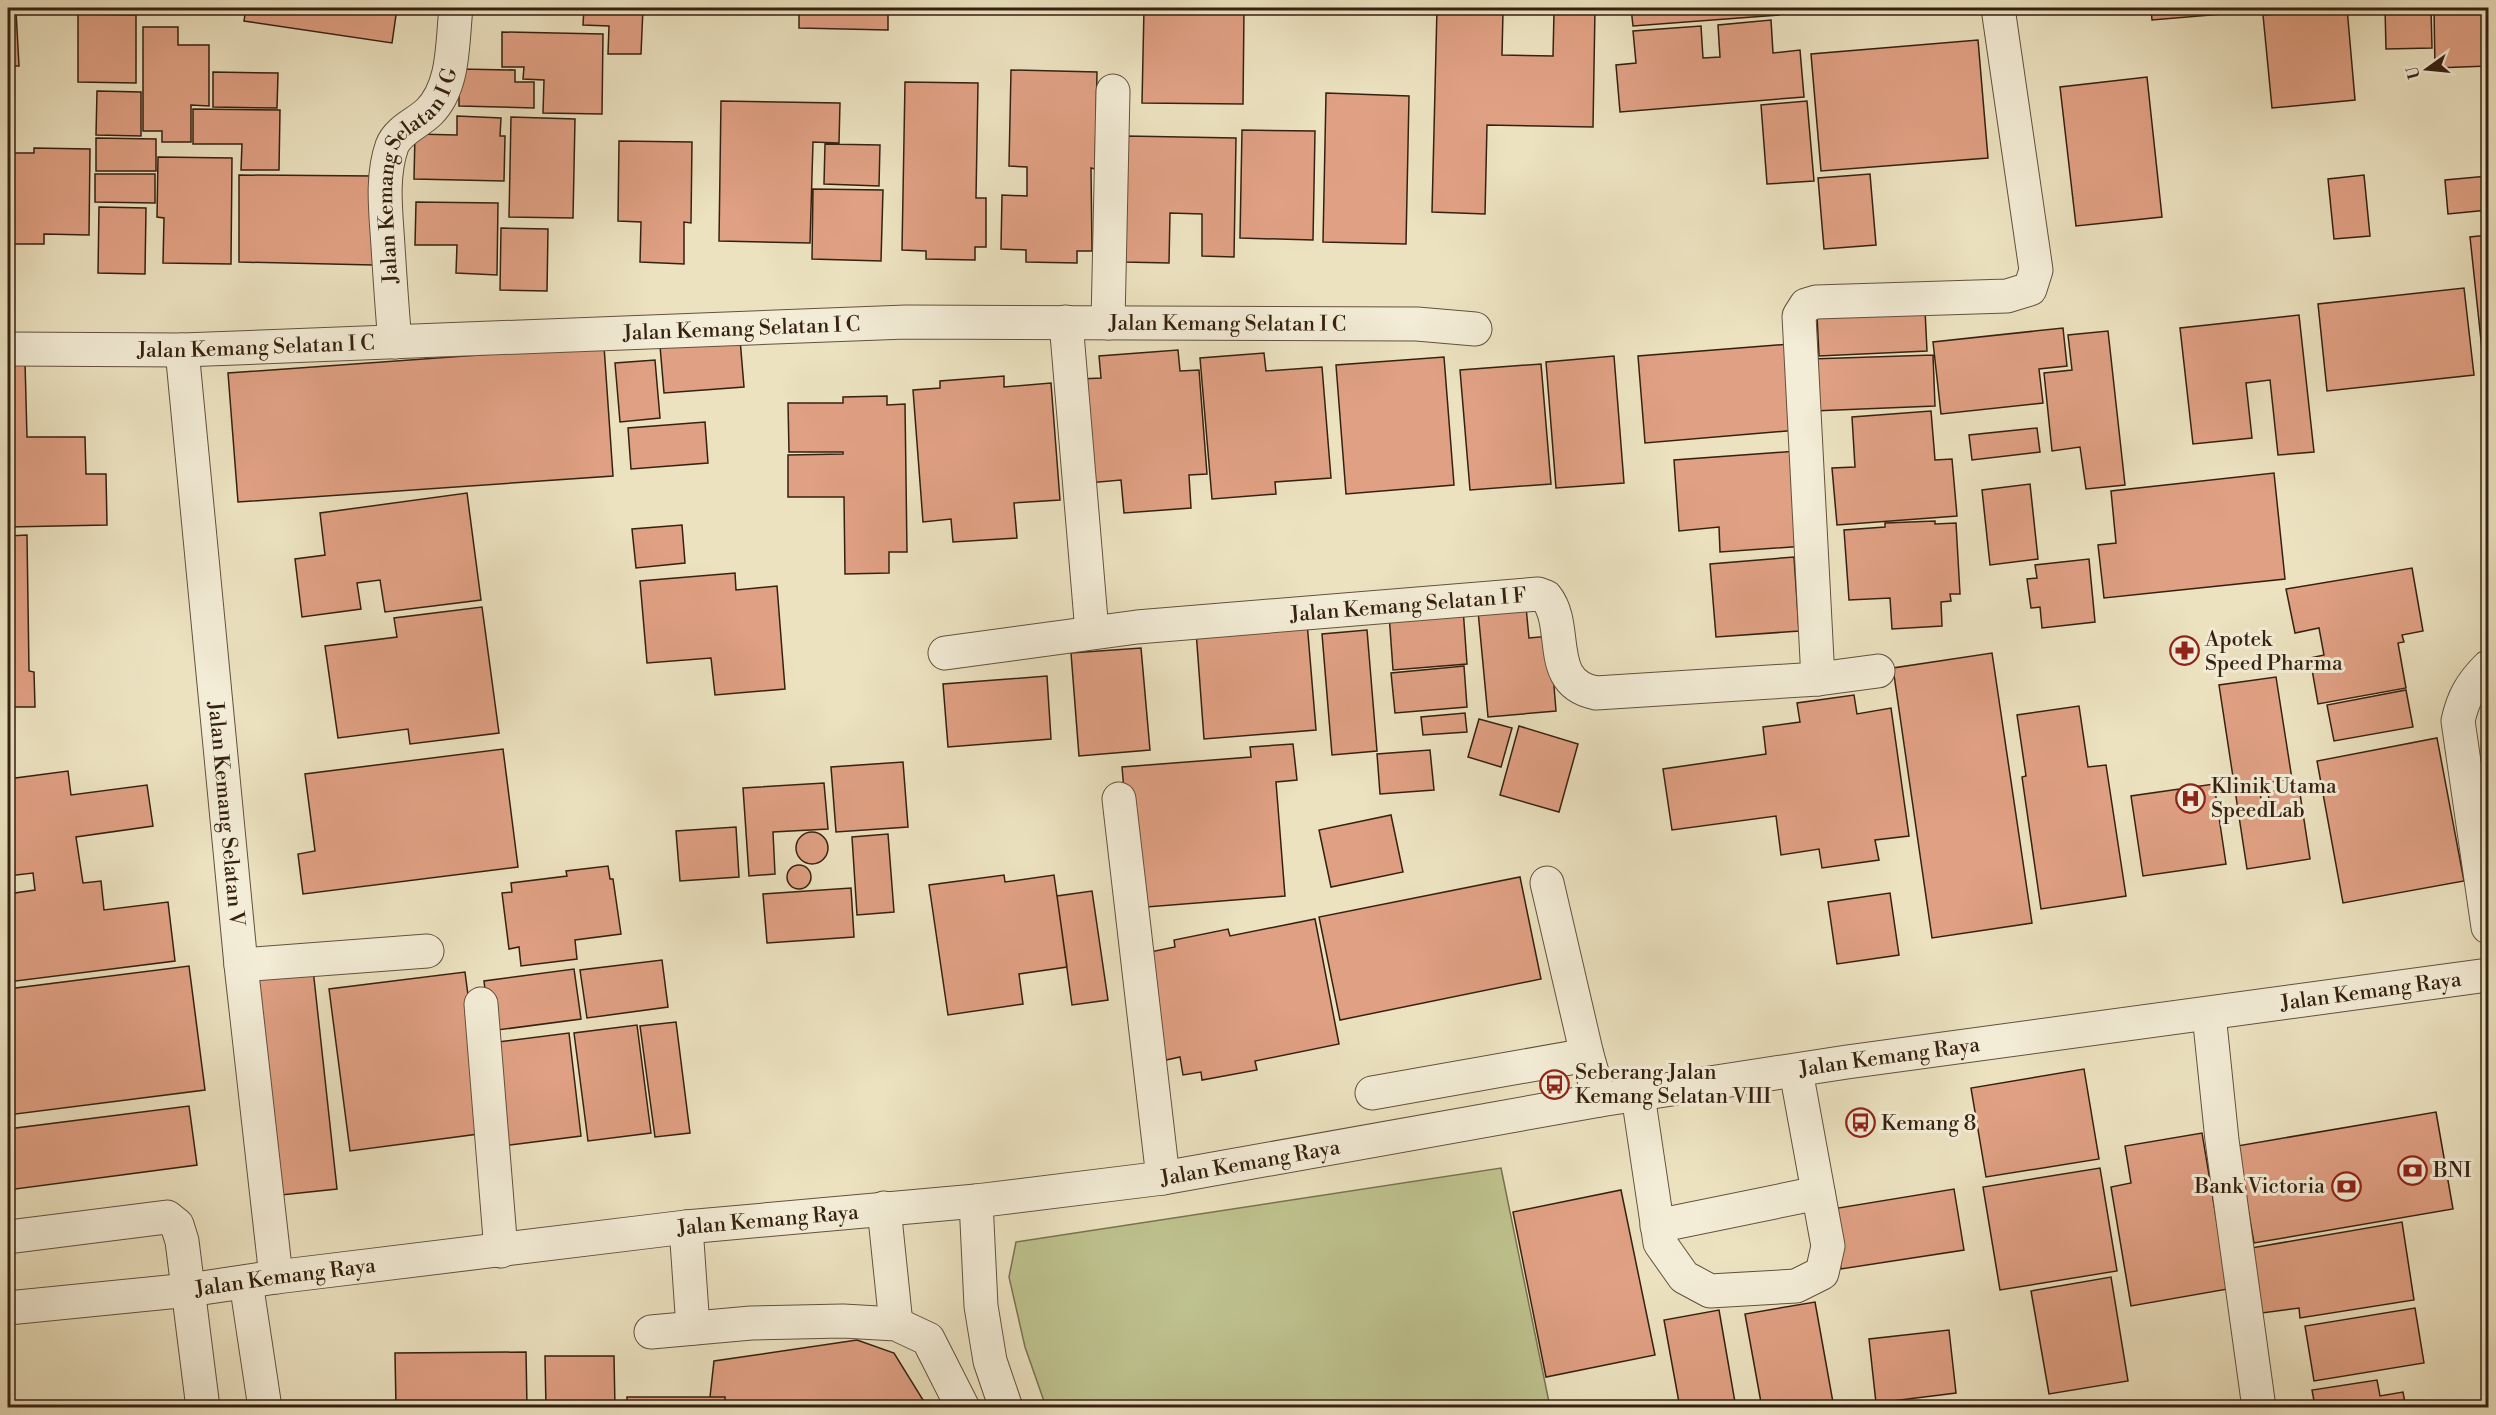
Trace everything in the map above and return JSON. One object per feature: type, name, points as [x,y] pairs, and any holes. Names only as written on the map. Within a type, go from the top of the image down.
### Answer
[{"type":"street","name":"Jalan Kemang Selatan I G","points":[[394,342],[386,214],[385,182],[388,159],[393,142],[429,112],[444,89],[448,78],[456,8]]},
{"type":"street","points":[[1818,679],[1799,316],[1806,305],[1816,302],[2007,296],[2030,289],[2036,270],[1998,8]]},
{"type":"street","points":[[1108,323],[1113,91]]},
{"type":"street","name":"Jalan Kemang Selatan I C","points":[[8,349],[182,350],[906,322],[1417,324],[1475,329]]},
{"type":"street","points":[[1066,322],[1092,632]]},
{"type":"street","name":"Jalan Kemang Selatan V","points":[[182,350],[240,965],[261,1279],[266,1407]]},
{"type":"street","name":"Jalan Kemang Selatan I F","points":[[945,653],[1092,632],[1538,594],[1546,597],[1555,613],[1565,672],[1583,690],[1596,693],[1818,679],[1878,672]]},
{"type":"street","points":[[2488,668],[2472,683],[2462,702],[2458,721],[2488,927]]},
{"type":"street","points":[[1119,798],[1163,1178]]},
{"type":"street","points":[[1547,883],[1587,1055],[1600,1100]]},
{"type":"street","points":[[240,965],[427,951]]},
{"type":"street","name":"Jalan Kemang Raya","points":[[8,1308],[189,1290],[261,1279],[686,1227],[976,1201],[1163,1178],[1600,1100],[1978,1043],[2488,975]]},
{"type":"street","points":[[481,1004],[501,1251]]},
{"type":"street","points":[[2209,1014],[2222,1140],[2259,1407]]},
{"type":"street","points":[[1372,1093],[1587,1055]]},
{"type":"street","points":[[1638,1095],[1660,1243],[1684,1277],[1710,1291],[1796,1286],[1822,1273],[1828,1246],[1796,1071]]},
{"type":"street","points":[[1657,1226],[1818,1193]]},
{"type":"street","points":[[976,1201],[981,1306],[990,1361],[1006,1407]]},
{"type":"street","points":[[884,1208],[896,1324]]},
{"type":"street","points":[[8,1237],[168,1216],[177,1225],[182,1241],[203,1407]]},
{"type":"street","points":[[686,1227],[693,1328]]},
{"type":"street","points":[[651,1332],[752,1323],[843,1321],[896,1324],[927,1339],[963,1407]]},
{"type":"green space","points":[[1501,1168],[1550,1407],[1046,1407],[1025,1347],[1009,1277],[1016,1242]]},
{"type":"building","points":[[246,8],[397,8],[392,43],[244,21]]},
{"type":"building","points":[[471,8],[525,8],[525,13],[471,12]]},
{"type":"building","points":[[584,8],[643,8],[641,54],[608,54],[609,26],[583,25]]},
{"type":"building","points":[[799,8],[888,8],[888,30],[799,28]]},
{"type":"building","points":[[1023,8],[1071,8],[1071,9]]},
{"type":"building","points":[[1144,8],[1244,8],[1243,104],[1142,103]]},
{"type":"building","points":[[1437,8],[1595,8],[1593,127],[1487,125],[1485,214],[1432,212]],"holes":[[[1503,11],[1554,12],[1553,56],[1502,55]]]},
{"type":"building","points":[[1631,8],[1779,8],[1779,15],[1633,26]]},
{"type":"building","points":[[2151,8],[2245,8],[2246,12],[2152,20]]},
{"type":"building","points":[[2347,8],[2355,100],[2272,108],[2263,15]]},
{"type":"building","points":[[2385,8],[2431,8],[2432,48],[2386,49]]},
{"type":"building","points":[[2434,8],[2488,8],[2488,66],[2435,68]]},
{"type":"building","points":[[8,11],[16,11],[19,66],[8,66]]},
{"type":"building","points":[[78,14],[136,15],[136,83],[78,82]]},
{"type":"building","points":[[1771,20],[1773,53],[1800,50],[1804,97],[1620,112],[1616,65],[1636,63],[1633,31],[1701,26],[1703,58],[1720,57],[1718,25]]},
{"type":"building","points":[[143,27],[178,27],[178,45],[209,45],[209,106],[191,105],[191,142],[162,142],[162,131],[143,131]]},
{"type":"building","points":[[502,32],[603,34],[602,114],[543,113],[544,80],[523,79],[524,67],[502,67]]},
{"type":"building","points":[[1978,40],[1988,158],[1821,171],[1811,54]]},
{"type":"building","points":[[459,69],[515,70],[515,82],[534,82],[534,108],[459,106]]},
{"type":"building","points":[[1011,70],[1097,72],[1095,169],[1091,168],[1092,251],[1077,251],[1077,263],[1026,262],[1026,250],[1001,249],[1002,195],[1027,196],[1027,167],[1009,166]]},
{"type":"building","points":[[213,72],[278,73],[277,108],[213,107]]},
{"type":"building","points":[[2147,77],[2162,217],[2076,226],[2060,87]]},
{"type":"building","points":[[905,82],[978,83],[976,198],[986,198],[986,247],[975,247],[975,260],[926,259],[926,251],[902,250]]},
{"type":"building","points":[[97,91],[141,92],[141,136],[96,135]]},
{"type":"building","points":[[1326,93],[1409,96],[1406,244],[1323,242]]},
{"type":"building","points":[[721,101],[840,103],[839,143],[813,142],[810,243],[719,241]]},
{"type":"building","points":[[1807,101],[1814,181],[1767,184],[1761,105]]},
{"type":"building","points":[[193,109],[280,110],[279,170],[241,170],[242,144],[193,144]]},
{"type":"building","points":[[457,116],[501,118],[500,136],[505,136],[504,181],[414,179],[415,134],[457,135]]},
{"type":"building","points":[[511,117],[575,119],[573,218],[509,217]]},
{"type":"building","points":[[1242,130],[1315,131],[1313,240],[1240,238]]},
{"type":"building","points":[[1126,136],[1236,138],[1234,257],[1202,256],[1202,214],[1170,213],[1169,263],[1124,262]]},
{"type":"building","points":[[96,138],[156,139],[156,171],[96,171]]},
{"type":"building","points":[[619,141],[692,142],[691,223],[684,222],[684,264],[640,262],[641,222],[618,221]]},
{"type":"building","points":[[825,144],[880,145],[879,186],[824,184]]},
{"type":"building","points":[[34,148],[90,149],[89,235],[44,234],[44,244],[8,244],[8,153],[34,153]]},
{"type":"building","points":[[158,157],[232,158],[231,264],[163,263],[164,218],[157,217]]},
{"type":"building","points":[[95,174],[155,174],[155,203],[95,202]]},
{"type":"building","points":[[1870,174],[1876,245],[1824,249],[1818,178]]},
{"type":"building","points":[[239,175],[374,176],[373,265],[239,262]]},
{"type":"building","points":[[2364,175],[2370,236],[2334,239],[2328,179]]},
{"type":"building","points":[[2488,176],[2488,210],[2448,214],[2445,180]]},
{"type":"building","points":[[813,189],[883,190],[881,261],[812,259]]},
{"type":"building","points":[[416,202],[498,203],[497,275],[456,273],[457,245],[415,245]]},
{"type":"building","points":[[99,207],[146,208],[145,274],[98,273]]},
{"type":"building","points":[[501,228],[548,229],[547,291],[500,290]]},
{"type":"building","points":[[2488,235],[2488,406],[2470,237]]},
{"type":"building","points":[[2464,288],[2474,375],[2327,391],[2318,304]]},
{"type":"building","points":[[1925,310],[1927,351],[1819,356],[1817,315]]},
{"type":"building","points":[[2299,315],[2314,452],[2278,455],[2270,380],[2246,383],[2252,438],[2193,444],[2180,328]]},
{"type":"building","points":[[2063,328],[2067,366],[2039,369],[2043,403],[1941,414],[1933,342]]},
{"type":"building","points":[[2108,331],[2125,485],[2086,489],[2080,447],[2052,451],[2044,373],[2072,370],[2068,335]]},
{"type":"building","points":[[740,339],[744,387],[664,393],[660,346]]},
{"type":"building","points":[[1790,344],[1798,430],[1645,443],[1638,356]]},
{"type":"building","points":[[604,346],[613,476],[238,502],[228,373]]},
{"type":"building","points":[[1178,350],[1180,371],[1199,370],[1207,474],[1189,475],[1191,508],[1124,513],[1121,480],[1088,483],[1080,379],[1101,378],[1099,356]]},
{"type":"building","points":[[1264,353],[1266,371],[1322,367],[1331,478],[1275,482],[1276,494],[1212,499],[1200,358]]},
{"type":"building","points":[[1933,355],[1935,406],[1813,411],[1810,359]]},
{"type":"building","points":[[1614,356],[1624,483],[1556,488],[1546,362]]},
{"type":"building","points":[[1444,357],[1454,485],[1346,494],[1336,365]]},
{"type":"building","points":[[655,360],[660,418],[620,422],[615,363]]},
{"type":"building","points":[[8,362],[25,362],[27,437],[85,437],[86,474],[106,474],[107,525],[8,527]]},
{"type":"building","points":[[1541,364],[1551,484],[1470,490],[1460,370]]},
{"type":"building","points":[[1004,376],[1004,387],[1051,383],[1060,500],[1014,503],[1017,538],[953,542],[951,519],[923,522],[913,390],[940,388],[940,381]]},
{"type":"building","points":[[887,396],[887,405],[905,404],[907,552],[889,552],[889,573],[845,574],[844,497],[788,497],[788,455],[843,454],[843,452],[789,452],[788,403],[843,403],[843,397]]},
{"type":"building","points":[[1931,411],[1935,460],[1952,459],[1957,516],[1837,525],[1832,468],[1855,467],[1852,417]]},
{"type":"building","points":[[705,422],[708,463],[631,469],[628,428]]},
{"type":"building","points":[[2037,428],[2040,452],[1972,460],[1969,435]]},
{"type":"building","points":[[1797,451],[1805,546],[1720,552],[1719,527],[1679,531],[1674,460]]},
{"type":"building","points":[[2274,473],[2285,579],[2104,598],[2098,545],[2116,543],[2111,491]]},
{"type":"building","points":[[2030,484],[2038,559],[1990,565],[1982,490]]},
{"type":"building","points":[[467,493],[481,600],[385,612],[380,580],[357,583],[361,609],[302,617],[295,559],[325,555],[320,513]]},
{"type":"building","points":[[1935,521],[1935,524],[1956,523],[1960,594],[1950,594],[1951,601],[1941,602],[1942,626],[1892,629],[1890,598],[1849,600],[1844,530],[1885,527],[1885,523]]},
{"type":"building","points":[[682,525],[685,563],[636,568],[632,529]]},
{"type":"building","points":[[27,535],[29,671],[34,672],[35,707],[8,707],[8,536]]},
{"type":"building","points":[[1794,557],[1799,631],[1716,637],[1710,564]]},
{"type":"building","points":[[2089,559],[2095,622],[2042,628],[2040,607],[2031,608],[2027,579],[2037,578],[2035,565]]},
{"type":"building","points":[[2412,568],[2423,631],[2402,635],[2404,642],[2398,643],[2406,688],[2318,704],[2310,658],[2324,655],[2319,628],[2295,633],[2286,589]]},
{"type":"building","points":[[735,573],[736,590],[777,586],[785,689],[715,695],[711,658],[647,663],[640,581]]},
{"type":"building","points":[[482,607],[499,733],[410,744],[408,729],[338,738],[325,646],[397,637],[394,618]]},
{"type":"building","points":[[1526,607],[1529,638],[1550,636],[1556,711],[1488,717],[1478,611]]},
{"type":"building","points":[[1463,608],[1467,664],[1393,670],[1389,614]]},
{"type":"building","points":[[1307,622],[1316,730],[1204,739],[1196,631]]},
{"type":"building","points":[[1367,630],[1377,751],[1332,755],[1322,634]]},
{"type":"building","points":[[1141,648],[1150,750],[1079,756],[1071,653]]},
{"type":"building","points":[[1992,653],[2032,923],[1932,938],[1893,668]]},
{"type":"building","points":[[1464,666],[1467,707],[1395,713],[1391,673]]},
{"type":"building","points":[[1047,676],[1051,739],[948,747],[943,684]]},
{"type":"building","points":[[2276,677],[2292,779],[2259,784],[2263,815],[2271,815],[2268,792],[2299,787],[2310,859],[2247,869],[2219,685]]},
{"type":"building","points":[[2406,690],[2413,727],[2334,741],[2327,705]]},
{"type":"building","points":[[1854,695],[1857,714],[1891,708],[1909,836],[1875,840],[1879,860],[1822,868],[1819,849],[1781,855],[1776,816],[1672,830],[1663,769],[1766,754],[1763,727],[1800,722],[1797,703]]},
{"type":"building","points":[[2079,706],[2088,767],[2106,765],[2126,896],[2041,909],[2022,777],[2026,776],[2017,715]]},
{"type":"building","points":[[1465,713],[1467,732],[1423,735],[1421,717]]},
{"type":"building","points":[[1479,719],[1512,728],[1501,767],[1468,757]]},
{"type":"building","points":[[1519,726],[1578,744],[1559,812],[1500,795]]},
{"type":"building","points":[[2437,738],[2464,881],[2343,903],[2317,761]]},
{"type":"building","points":[[1293,744],[1297,780],[1276,782],[1285,896],[1134,908],[1122,767],[1251,757],[1250,747]]},
{"type":"building","points":[[503,749],[518,867],[303,894],[298,854],[315,851],[305,774]]},
{"type":"building","points":[[1430,750],[1434,790],[1380,794],[1377,754]]},
{"type":"building","points":[[903,762],[908,827],[836,832],[831,767]]},
{"type":"building","points":[[68,771],[71,795],[147,785],[153,826],[76,837],[83,883],[101,881],[104,910],[168,902],[175,961],[8,982],[8,894],[35,890],[33,873],[8,876],[8,779]]},
{"type":"building","points":[[824,783],[828,829],[773,832],[775,874],[749,876],[743,788]]},
{"type":"building","points":[[2214,784],[2226,864],[2143,876],[2131,796]]},
{"type":"building","points":[[1391,815],[1403,872],[1331,887],[1319,830]]},
{"type":"building","points":[[736,827],[739,877],[680,881],[676,831]]},
{"type":"building","points":[[812,832],[823,837],[828,848],[823,859],[812,864],[801,859],[796,848],[801,837]]},
{"type":"building","points":[[888,834],[894,912],[857,915],[852,837]]},
{"type":"building","points":[[799,865],[808,868],[811,877],[808,886],[799,889],[790,886],[787,877],[790,868]]},
{"type":"building","points":[[608,866],[610,879],[613,879],[621,934],[575,940],[577,959],[521,966],[519,947],[509,949],[502,893],[512,892],[511,883],[567,876],[566,871]]},
{"type":"building","points":[[1004,875],[1005,882],[1054,875],[1067,967],[1019,974],[1023,1004],[948,1015],[929,885]]},
{"type":"building","points":[[1520,877],[1541,979],[1340,1020],[1319,917]]},
{"type":"building","points":[[851,888],[854,937],[767,943],[763,894]]},
{"type":"building","points":[[1092,891],[1108,1000],[1072,1005],[1057,896]]},
{"type":"building","points":[[1890,893],[1899,955],[1837,964],[1828,902]]},
{"type":"building","points":[[1315,919],[1339,1044],[1255,1061],[1257,1070],[1202,1080],[1201,1072],[1183,1075],[1180,1057],[1166,1060],[1145,953],[1175,947],[1174,940],[1228,929],[1230,936]]},
{"type":"building","points":[[662,960],[668,1007],[587,1018],[580,970]]},
{"type":"building","points":[[189,966],[205,1090],[8,1115],[8,989]]},
{"type":"building","points":[[313,969],[337,1189],[281,1195],[256,975]]},
{"type":"building","points":[[574,969],[581,1019],[490,1031],[484,981]]},
{"type":"building","points":[[465,972],[486,1133],[350,1151],[329,989]]},
{"type":"building","points":[[676,1022],[690,1133],[655,1137],[640,1026]]},
{"type":"building","points":[[637,1025],[651,1133],[588,1141],[574,1033]]},
{"type":"building","points":[[569,1033],[581,1136],[503,1146],[490,1043]]},
{"type":"building","points":[[2084,1069],[2099,1159],[1986,1177],[1971,1088]]},
{"type":"building","points":[[189,1106],[197,1165],[8,1190],[8,1129]]},
{"type":"building","points":[[2436,1112],[2453,1209],[2254,1243],[2237,1146]]},
{"type":"building","points":[[2202,1133],[2228,1289],[2131,1306],[2111,1187],[2131,1183],[2125,1146]]},
{"type":"building","points":[[2100,1168],[2117,1271],[2000,1290],[1983,1187]]},
{"type":"building","points":[[1954,1189],[1964,1250],[1841,1269],[1832,1209]]},
{"type":"building","points":[[1621,1190],[1655,1355],[1546,1377],[1513,1212]]},
{"type":"building","points":[[2402,1222],[2414,1300],[2300,1318],[2299,1308],[2262,1313],[2251,1248]]},
{"type":"building","points":[[2111,1277],[2128,1381],[2049,1394],[2031,1291]]},
{"type":"building","points":[[1815,1302],[1834,1408],[1762,1408],[1745,1314]]},
{"type":"building","points":[[2415,1308],[2424,1363],[2314,1381],[2305,1326]]},
{"type":"building","points":[[1719,1310],[1736,1408],[1680,1408],[1664,1320]]},
{"type":"building","points":[[1949,1330],[1956,1393],[1876,1403],[1869,1339]]},
{"type":"building","points":[[857,1340],[894,1353],[928,1408],[725,1408],[725,1397],[710,1397],[714,1361]]},
{"type":"building","points":[[526,1352],[527,1408],[396,1408],[395,1353]]},
{"type":"building","points":[[545,1356],[614,1356],[615,1408],[546,1408]]},
{"type":"building","points":[[2377,1380],[2380,1396],[2403,1392],[2406,1408],[2308,1408],[2315,1406],[2312,1390]]},
{"type":"building","points":[[627,1397],[725,1397],[725,1408],[627,1408]]},
{"type":"place","name":"Apotek Speed Pharma","points":[[2184,651]]},
{"type":"place","name":"Klinik Utama SpeedLab","points":[[2190,798]]},
{"type":"place","name":"Seberang Jalan Kemang Selatan VIII","points":[[1554,1084]]},
{"type":"place","name":"Kemang 8","points":[[1860,1123]]},
{"type":"place","name":"BNI","points":[[2412,1170]]},
{"type":"place","name":"Bank Victoria","points":[[2346,1186]]}]
